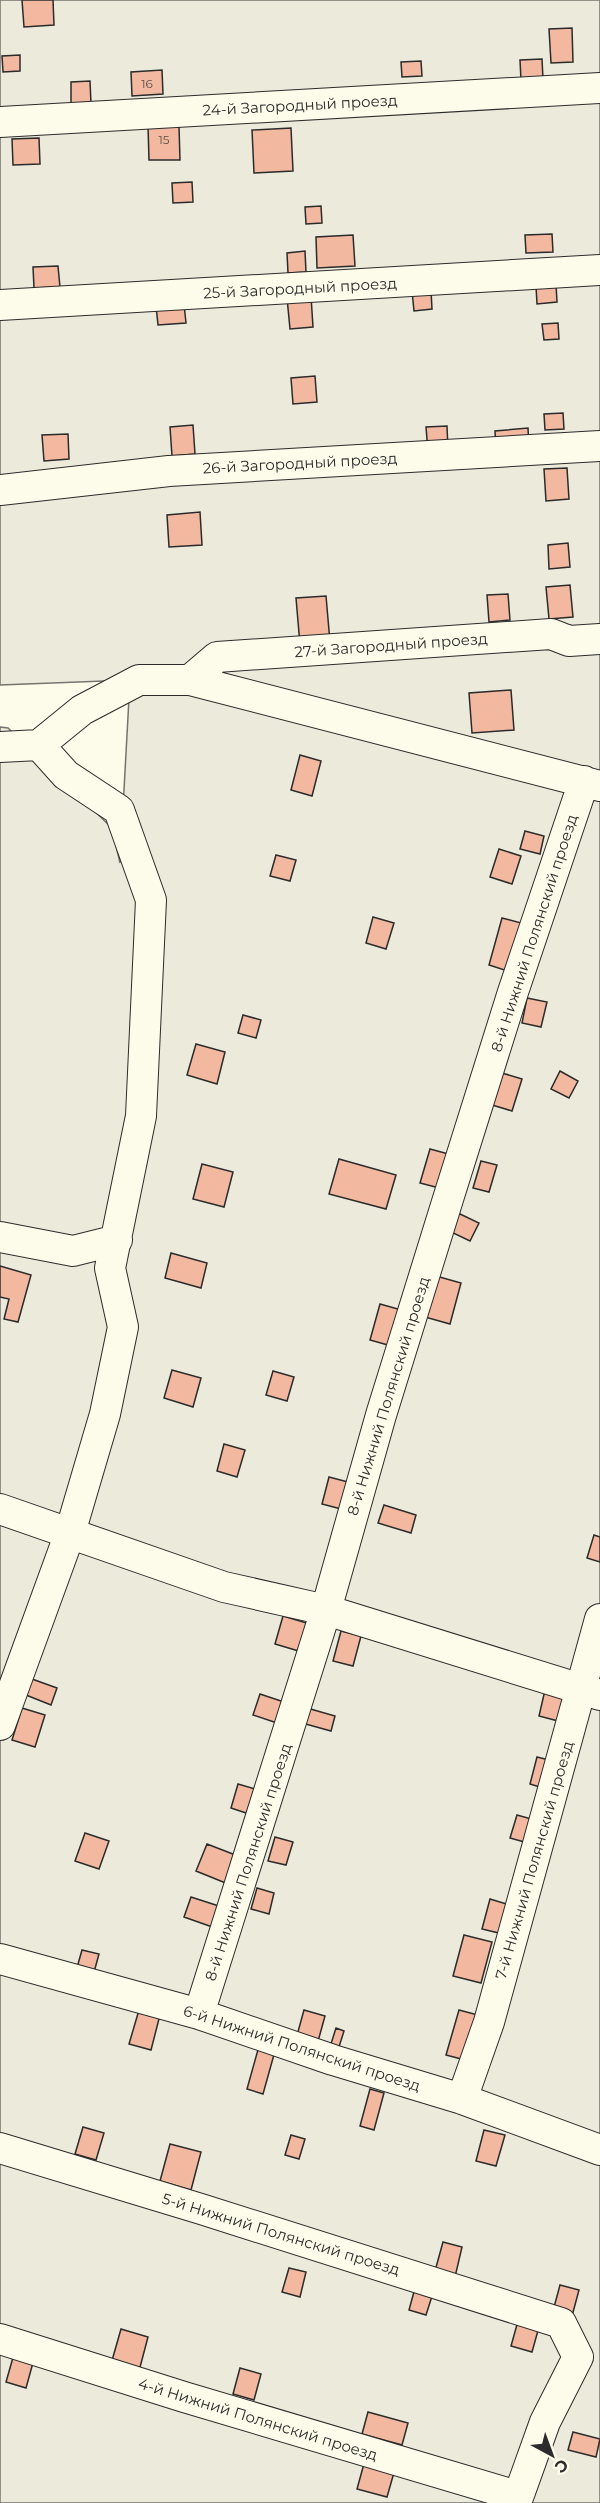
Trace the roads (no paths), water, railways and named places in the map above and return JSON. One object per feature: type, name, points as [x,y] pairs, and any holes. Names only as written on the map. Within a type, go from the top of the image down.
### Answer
[{"type":"street","name":"24-й Загородный проезд","points":[[0,122],[600,88]]},
{"type":"street","name":"25-й Загородный проезд","points":[[0,305],[600,270]]},
{"type":"street","name":"26-й Загородный проезд","points":[[0,490],[169,471],[600,446]]},
{"type":"street","name":"27-й Загородный проезд","points":[[190,680],[217,657],[551,634],[569,641],[600,639]]},
{"type":"street","points":[[0,747],[39,745],[82,710],[139,680],[190,680],[592,783]]},
{"type":"street","points":[[0,1725],[69,1533],[105,1414],[123,1327],[110,1269],[141,1116],[151,900],[119,810],[66,775],[39,745]]},
{"type":"street","name":"8-й Нижний Полянский проезд","points":[[199,2014],[326,1610],[405,1335],[513,992],[592,783]]},
{"type":"street","points":[[0,1237],[73,1251],[117,1240]]},
{"type":"street","points":[[0,1509],[224,1587],[326,1610],[591,1693]]},
{"type":"street","name":"7-й Нижний Полянский проезд","points":[[462,2099],[489,2022],[591,1693],[600,1619]]},
{"type":"street","name":"6-й Нижний Полянский проезд","points":[[0,1959],[199,2014],[333,2060],[462,2099],[600,2150]]},
{"type":"street","name":"5-й Нижний Полянский проезд","points":[[0,2148],[213,2212],[561,2323],[578,2357],[545,2422],[517,2500]]},
{"type":"street","name":"4-й Нижний Полянский проезд","points":[[0,2339],[517,2500]]}]
